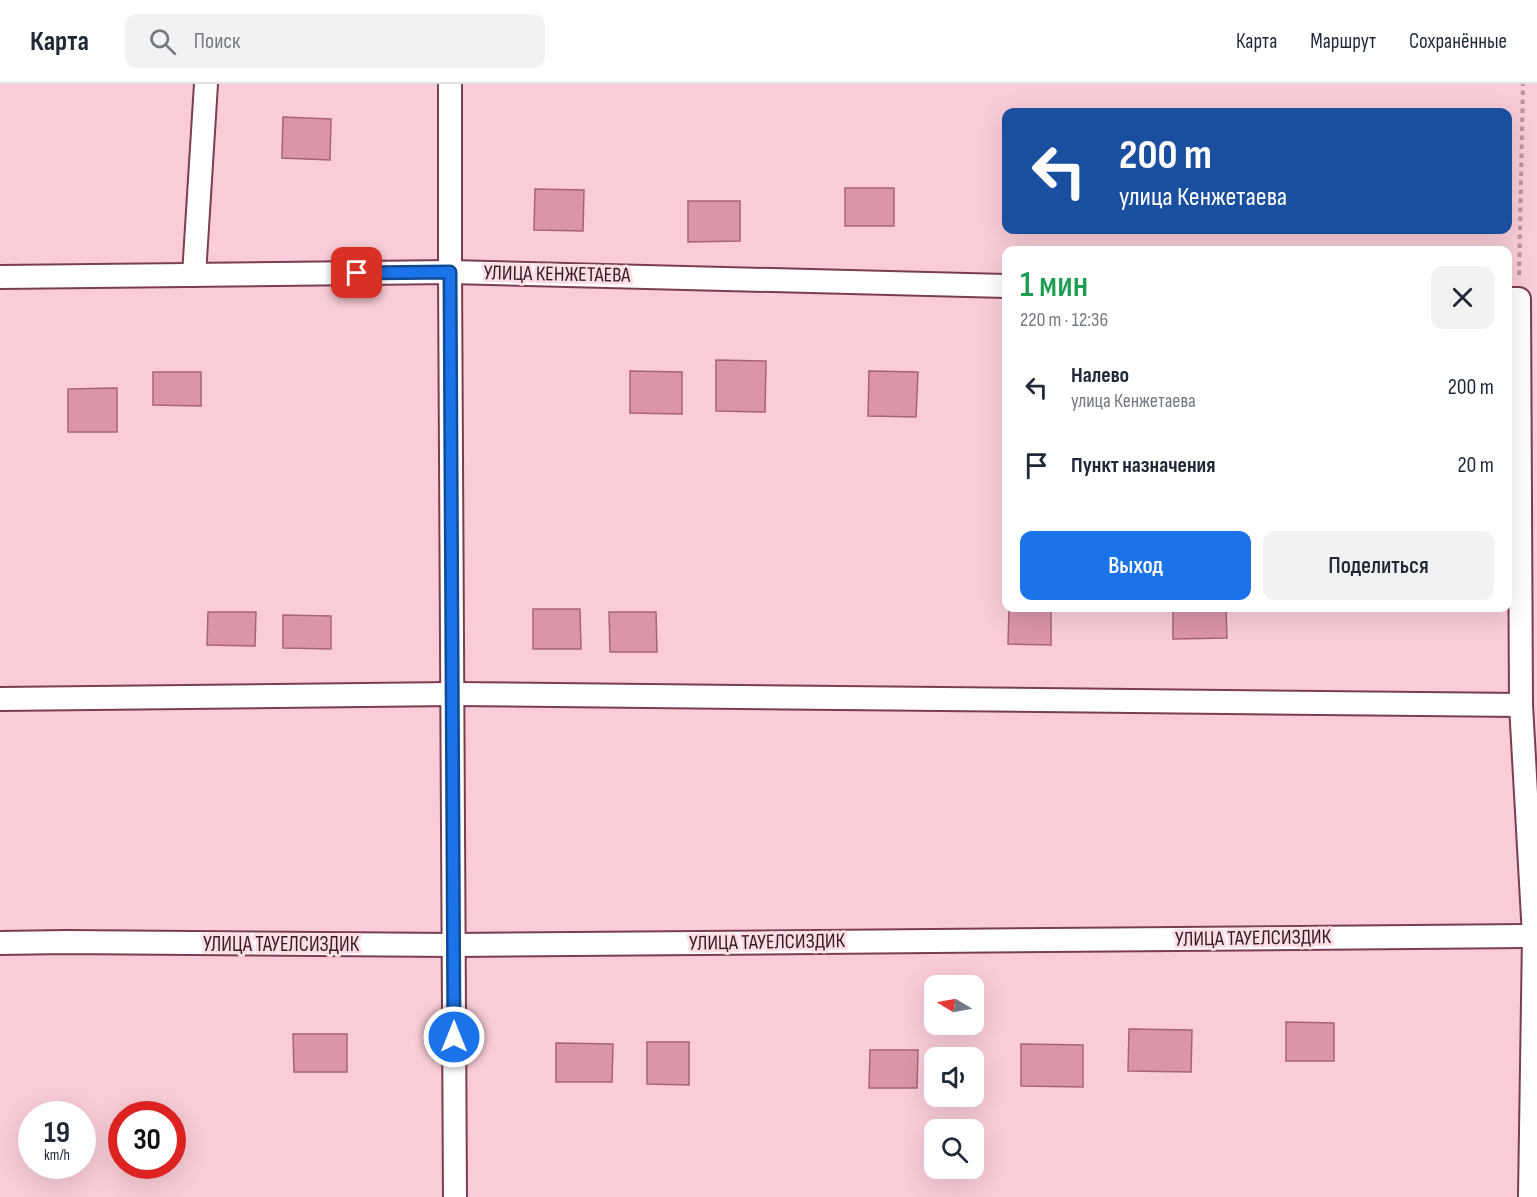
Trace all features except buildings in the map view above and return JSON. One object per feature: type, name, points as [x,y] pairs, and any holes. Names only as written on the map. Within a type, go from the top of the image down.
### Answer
[{"type":"street","points":[[194,275],[206,84]]},
{"type":"street","points":[[450,84],[455,1197]]},
{"type":"street","name":"УЛИЦА КЕНЖЕТАЕВА","points":[[0,277],[450,272],[1002,286]]},
{"type":"street","points":[[1513,299],[1521,705],[1534,936],[1530,1197]]},
{"type":"street","points":[[0,699],[452,694],[1521,705]]},
{"type":"street","name":"УЛИЦА ТАУЕЛСИЗДИК","points":[[0,944],[66,942],[454,945],[1534,936]]},
{"type":"path","points":[[1513,299],[1523,84]]},
{"type":"route","points":[[357,273],[450,272],[454,1037]]}]
